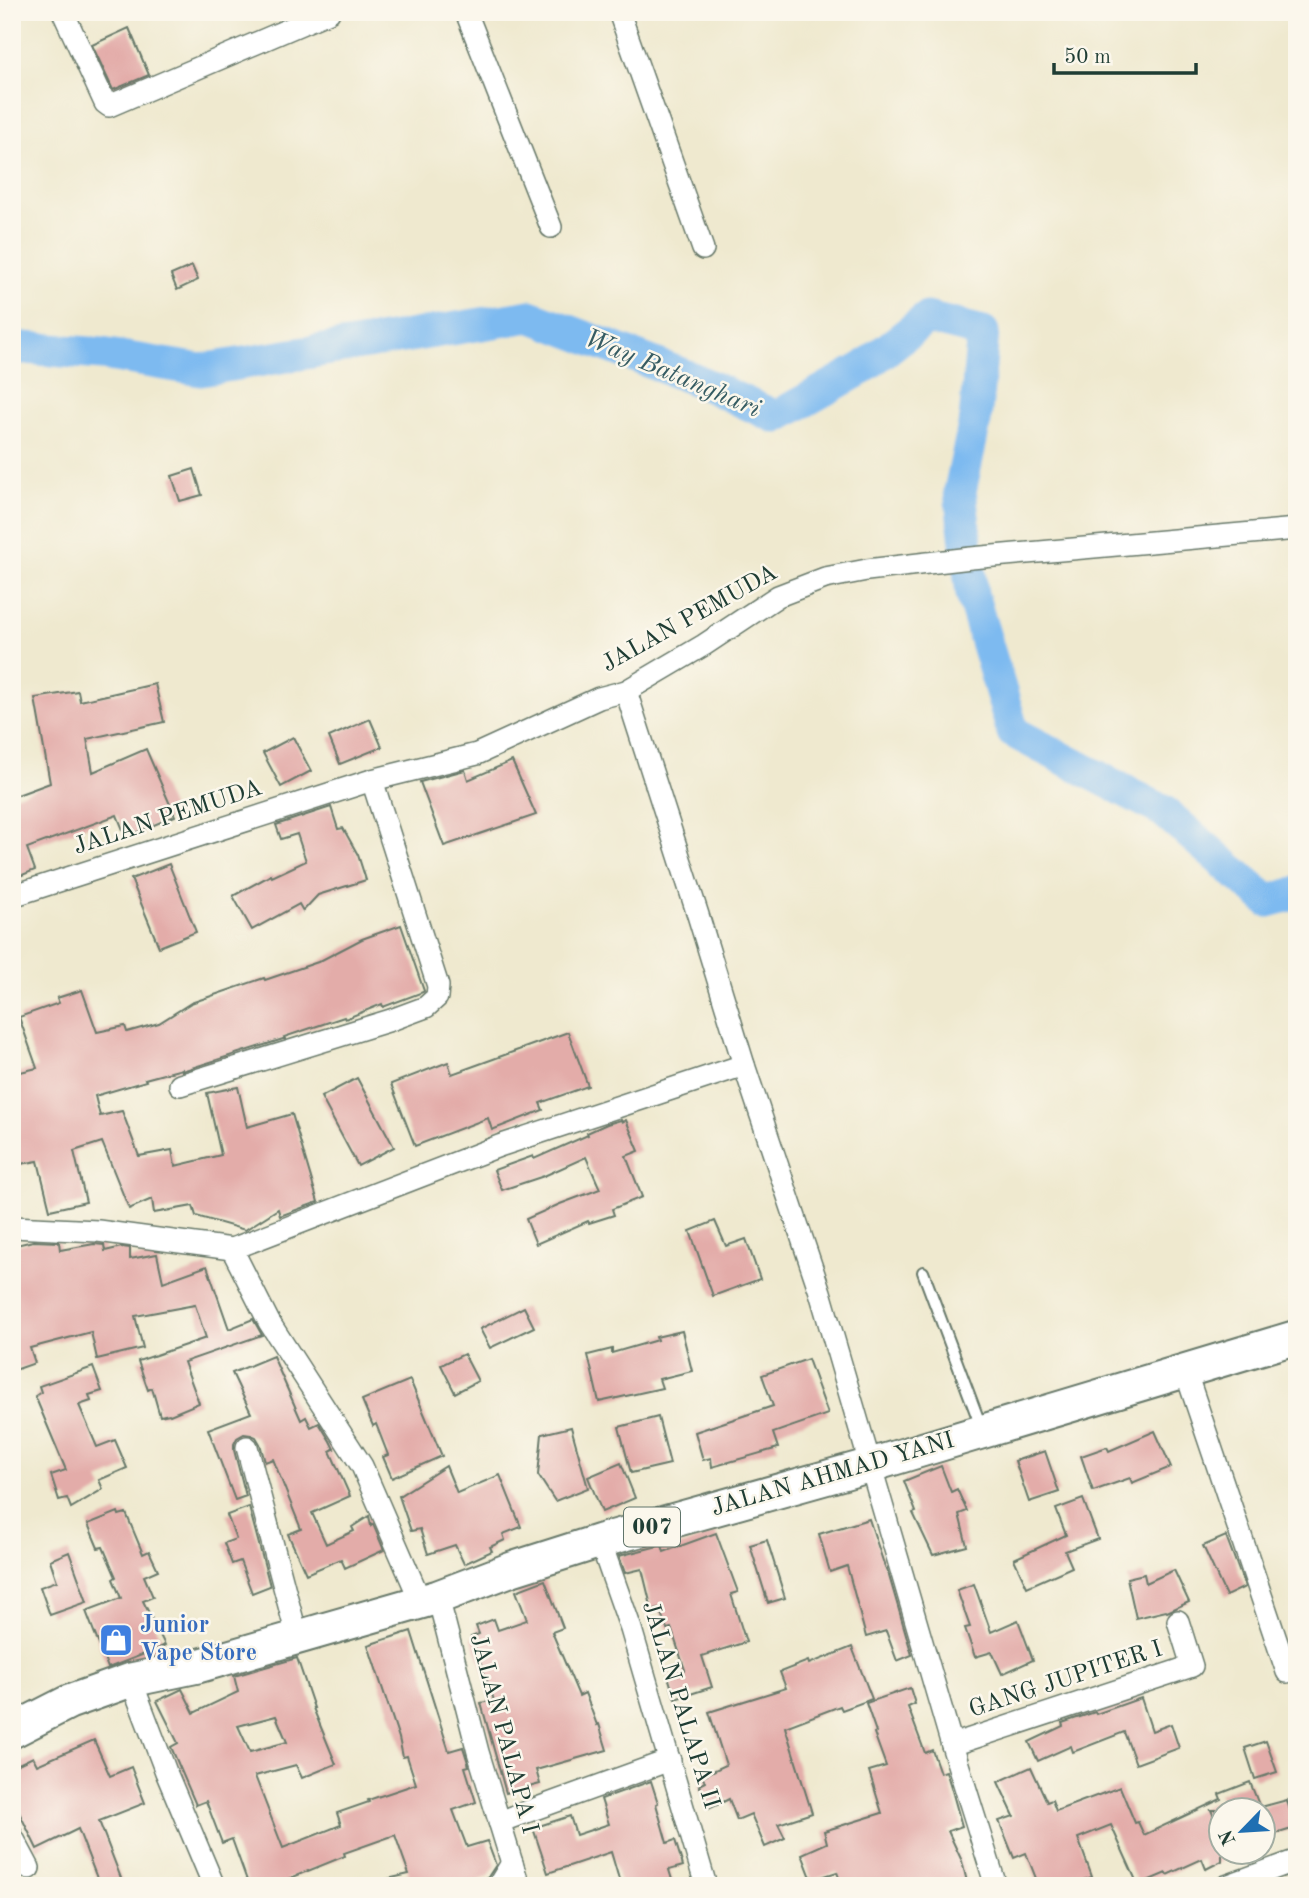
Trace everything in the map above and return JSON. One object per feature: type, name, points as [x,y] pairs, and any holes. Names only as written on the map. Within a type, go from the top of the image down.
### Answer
[{"type":"main road","name":"JALAN AHMAD YANI","points":[[12,1731],[69,1702],[131,1680],[198,1666],[430,1599],[600,1541],[871,1465],[1297,1337]]},
{"type":"street","points":[[63,12],[105,103],[109,106],[328,12]]},
{"type":"street","points":[[466,12],[551,227]]},
{"type":"street","points":[[628,15],[703,249]]},
{"type":"street","name":"JALAN PEMUDA","points":[[12,896],[372,780],[477,754],[599,698],[626,691],[704,645],[778,596],[825,578],[971,558],[1297,529]]},
{"type":"street","points":[[626,691],[744,1065],[820,1292],[952,1745],[996,1886]]},
{"type":"street","points":[[180,1084],[391,1020],[426,1007],[438,997],[438,986],[372,780]]},
{"type":"street","points":[[12,1227],[98,1231],[232,1249],[499,1146],[744,1065]]},
{"type":"street","name":"JALAN PALAPA I","points":[[232,1249],[269,1322],[362,1466],[430,1599],[519,1886]]},
{"type":"street","points":[[1185,1370],[1287,1672]]},
{"type":"street","points":[[247,1447],[297,1636]]},
{"type":"street","name":"JALAN PALAPA II","points":[[600,1541],[631,1629],[706,1886]]},
{"type":"street","name":"GANG JUPITER I","points":[[952,1745],[1192,1666],[1178,1621]]},
{"type":"street","points":[[131,1680],[214,1886]]},
{"type":"street","points":[[499,1822],[670,1760]]},
{"type":"street","points":[[12,1836],[29,1868]]},
{"type":"street","points":[[1226,1886],[1297,1860]]},
{"type":"street","points":[[498,1886],[512,1863]]},
{"type":"lane","points":[[923,1272],[983,1431]]},
{"type":"building","points":[[129,28],[149,75],[113,90],[92,45]]},
{"type":"building","points":[[192,266],[198,280],[177,290],[171,275]]},
{"type":"building","points":[[194,469],[202,495],[180,501],[172,476]]},
{"type":"building","points":[[155,684],[164,722],[87,739],[93,772],[146,749],[175,816],[126,837],[117,815],[27,848],[35,870],[12,879],[12,797],[50,783],[35,698],[78,691],[80,701]]},
{"type":"building","points":[[370,719],[382,747],[340,764],[329,737]]},
{"type":"building","points":[[293,737],[311,771],[281,787],[263,753]]},
{"type":"building","points":[[512,761],[536,815],[444,846],[420,782],[465,770],[468,780]]},
{"type":"building","points":[[331,807],[338,829],[343,828],[358,855],[366,880],[318,895],[303,911],[299,904],[252,930],[233,896],[271,875],[272,877],[306,861],[297,834],[281,839],[276,825]]},
{"type":"building","points":[[169,864],[196,932],[159,947],[131,879]]},
{"type":"building","points":[[401,925],[423,992],[284,1037],[285,1039],[95,1096],[100,1116],[122,1111],[139,1156],[172,1150],[175,1166],[221,1155],[207,1093],[238,1087],[247,1127],[292,1114],[318,1202],[280,1216],[278,1209],[245,1230],[196,1216],[193,1206],[154,1213],[152,1199],[129,1209],[102,1142],[74,1151],[86,1202],[50,1210],[38,1161],[15,1165],[12,1151],[12,1074],[37,1068],[19,1017],[59,1003],[57,998],[82,990],[97,1032],[125,1026],[127,1032],[159,1023],[191,1003],[318,962],[362,939]]},
{"type":"building","points":[[568,1032],[588,1086],[540,1103],[543,1110],[492,1130],[488,1118],[415,1146],[391,1084],[448,1062],[452,1074]]},
{"type":"building","points":[[357,1078],[394,1147],[358,1166],[321,1097]]},
{"type":"building","points":[[626,1120],[639,1151],[626,1156],[642,1197],[612,1209],[614,1215],[589,1223],[588,1221],[536,1244],[526,1219],[600,1189],[586,1157],[544,1176],[502,1190],[494,1170],[533,1156],[534,1159]]},
{"type":"building","points":[[715,1221],[726,1246],[746,1239],[760,1279],[713,1296],[690,1231]]},
{"type":"building","points":[[33,1241],[59,1242],[60,1250],[94,1244],[104,1245],[105,1251],[130,1248],[130,1259],[157,1254],[163,1282],[207,1266],[229,1329],[253,1319],[262,1335],[184,1362],[199,1403],[170,1415],[160,1416],[152,1388],[148,1390],[138,1361],[206,1338],[195,1305],[135,1316],[143,1348],[97,1359],[91,1332],[30,1348],[35,1363],[12,1371],[12,1246]]},
{"type":"building","points":[[524,1307],[534,1327],[490,1348],[480,1329]]},
{"type":"building","points":[[682,1331],[692,1371],[659,1379],[662,1388],[599,1402],[588,1355],[612,1349],[612,1353]]},
{"type":"building","points":[[464,1354],[478,1381],[455,1393],[441,1365]]},
{"type":"building","points":[[273,1356],[301,1420],[306,1417],[311,1427],[319,1423],[330,1441],[334,1449],[330,1451],[350,1496],[312,1513],[326,1544],[354,1531],[352,1527],[369,1516],[371,1526],[373,1524],[384,1550],[345,1568],[341,1559],[306,1574],[288,1534],[301,1529],[273,1459],[265,1462],[256,1437],[244,1434],[237,1438],[234,1450],[246,1496],[235,1500],[208,1429],[251,1413],[232,1373]]},
{"type":"building","points":[[808,1359],[828,1414],[773,1433],[778,1448],[712,1467],[711,1458],[703,1460],[695,1432],[773,1406],[762,1375]]},
{"type":"building","points":[[93,1367],[102,1391],[89,1395],[91,1401],[79,1405],[97,1447],[115,1440],[127,1468],[99,1480],[103,1489],[71,1508],[67,1498],[59,1500],[51,1475],[66,1470],[35,1396],[41,1392],[39,1386]]},
{"type":"building","points":[[410,1380],[442,1456],[392,1478],[383,1457],[388,1455],[376,1424],[373,1426],[362,1400]]},
{"type":"building","points":[[658,1417],[670,1464],[631,1473],[619,1427]]},
{"type":"building","points":[[571,1427],[588,1488],[555,1501],[538,1475],[542,1434]]},
{"type":"building","points":[[1155,1431],[1171,1467],[1132,1483],[1130,1478],[1093,1491],[1081,1456],[1107,1447],[1109,1451]]},
{"type":"building","points":[[1045,1451],[1059,1492],[1029,1502],[1015,1461]]},
{"type":"building","points":[[621,1463],[635,1498],[602,1512],[588,1477]]},
{"type":"building","points":[[446,1466],[457,1493],[500,1475],[521,1527],[503,1534],[505,1540],[490,1547],[492,1551],[464,1564],[455,1545],[428,1554],[420,1529],[411,1531],[399,1496]]},
{"type":"building","points":[[941,1466],[951,1492],[957,1489],[967,1511],[959,1514],[967,1546],[933,1555],[913,1513],[916,1512],[904,1481]]},
{"type":"building","points":[[1083,1499],[1098,1539],[1065,1551],[1072,1567],[1027,1587],[1014,1559],[1066,1535],[1056,1509]]},
{"type":"building","points":[[249,1507],[270,1586],[252,1593],[240,1561],[232,1564],[224,1543],[236,1539],[227,1515]]},
{"type":"building","points":[[118,1512],[119,1515],[126,1513],[143,1554],[149,1551],[158,1570],[144,1576],[153,1597],[143,1601],[165,1645],[108,1668],[86,1611],[121,1598],[113,1579],[116,1577],[103,1547],[98,1548],[88,1524]]},
{"type":"building","points":[[869,1519],[912,1655],[897,1661],[886,1631],[866,1637],[847,1566],[830,1572],[819,1534]]},
{"type":"building","points":[[716,1533],[738,1592],[731,1594],[746,1642],[702,1656],[712,1687],[675,1699],[668,1676],[685,1670],[671,1628],[667,1629],[659,1608],[652,1610],[642,1569],[625,1573],[619,1556],[662,1545],[664,1552]]},
{"type":"building","points":[[1226,1536],[1245,1587],[1226,1596],[1203,1546]]},
{"type":"building","points":[[767,1540],[785,1598],[768,1603],[750,1545]]},
{"type":"building","points":[[69,1552],[87,1602],[50,1615],[40,1587],[57,1581],[50,1560]]},
{"type":"building","points":[[1174,1570],[1189,1602],[1167,1612],[1136,1618],[1127,1578],[1144,1574],[1146,1583]]},
{"type":"building","points":[[545,1580],[563,1628],[552,1632],[579,1696],[585,1693],[607,1750],[536,1770],[540,1784],[506,1793],[481,1703],[494,1700],[471,1637],[479,1634],[476,1626],[494,1619],[498,1630],[527,1620],[516,1591]]},
{"type":"building","points":[[974,1584],[991,1632],[1018,1620],[1033,1660],[1002,1674],[992,1652],[975,1657],[965,1628],[970,1627],[957,1590]]},
{"type":"building","points":[[411,1631],[449,1751],[463,1747],[469,1766],[465,1767],[476,1802],[453,1810],[467,1847],[487,1841],[496,1865],[488,1877],[463,1886],[384,1886],[383,1880],[409,1874],[395,1835],[344,1853],[345,1856],[288,1879],[290,1886],[249,1886],[232,1839],[222,1843],[206,1801],[196,1805],[171,1747],[178,1743],[157,1701],[182,1689],[194,1713],[238,1692],[234,1676],[297,1658],[313,1708],[336,1764],[302,1778],[296,1765],[255,1776],[283,1848],[341,1825],[337,1813],[416,1784],[407,1756],[403,1757],[368,1645]],"holes":[[[276,1716],[287,1742],[250,1752],[238,1726]]]},
{"type":"building","points":[[852,1647],[872,1699],[842,1710],[840,1706],[785,1727],[812,1813],[778,1824],[785,1838],[765,1847],[751,1814],[737,1820],[729,1799],[709,1809],[699,1785],[705,1782],[702,1776],[726,1765],[709,1712],[786,1688],[780,1672]]},
{"type":"building","points":[[910,1688],[915,1704],[908,1707],[925,1753],[932,1750],[940,1773],[946,1771],[951,1787],[962,1826],[948,1831],[962,1861],[968,1886],[842,1886],[837,1872],[812,1880],[802,1854],[827,1843],[824,1831],[882,1813],[869,1771],[886,1766],[866,1703]]},
{"type":"building","points":[[1141,1698],[1152,1731],[1171,1724],[1179,1748],[1136,1764],[1124,1732],[1073,1752],[1071,1746],[1038,1761],[1029,1742],[1063,1726],[1062,1723]]},
{"type":"building","points":[[94,1740],[110,1776],[131,1767],[145,1803],[99,1821],[124,1886],[100,1886],[78,1829],[37,1849],[12,1798],[12,1767],[33,1757],[37,1765]]},
{"type":"building","points":[[1266,1741],[1277,1772],[1255,1779],[1245,1748]]},
{"type":"building","points":[[1031,1767],[1047,1802],[1052,1800],[1056,1811],[1120,1787],[1135,1823],[1138,1822],[1144,1835],[1208,1805],[1210,1867],[1206,1869],[1202,1859],[1138,1885],[1111,1825],[1078,1838],[1092,1877],[1066,1886],[1039,1886],[1026,1853],[1014,1858],[999,1821],[1014,1816],[998,1782]]},
{"type":"building","points":[[651,1781],[667,1843],[675,1840],[683,1866],[669,1870],[674,1886],[621,1886],[611,1852],[548,1873],[533,1828],[570,1816],[576,1835],[609,1824],[601,1799]]},
{"type":"building","points":[[1250,1782],[1256,1797],[1220,1797],[1219,1794]]},
{"type":"building","points":[[1287,1800],[1295,1828],[1278,1833],[1278,1802]]},
{"type":"waterway","name":"Way Batanghari","points":[[12,347],[102,354],[201,370],[530,316],[694,379],[776,417],[863,368],[927,318],[983,332],[975,421],[960,491],[972,594],[1013,732],[1163,811],[1268,901],[1297,893]]},
{"type":"place","name":"Junior Vape Store","points":[[116,1640]]}]
